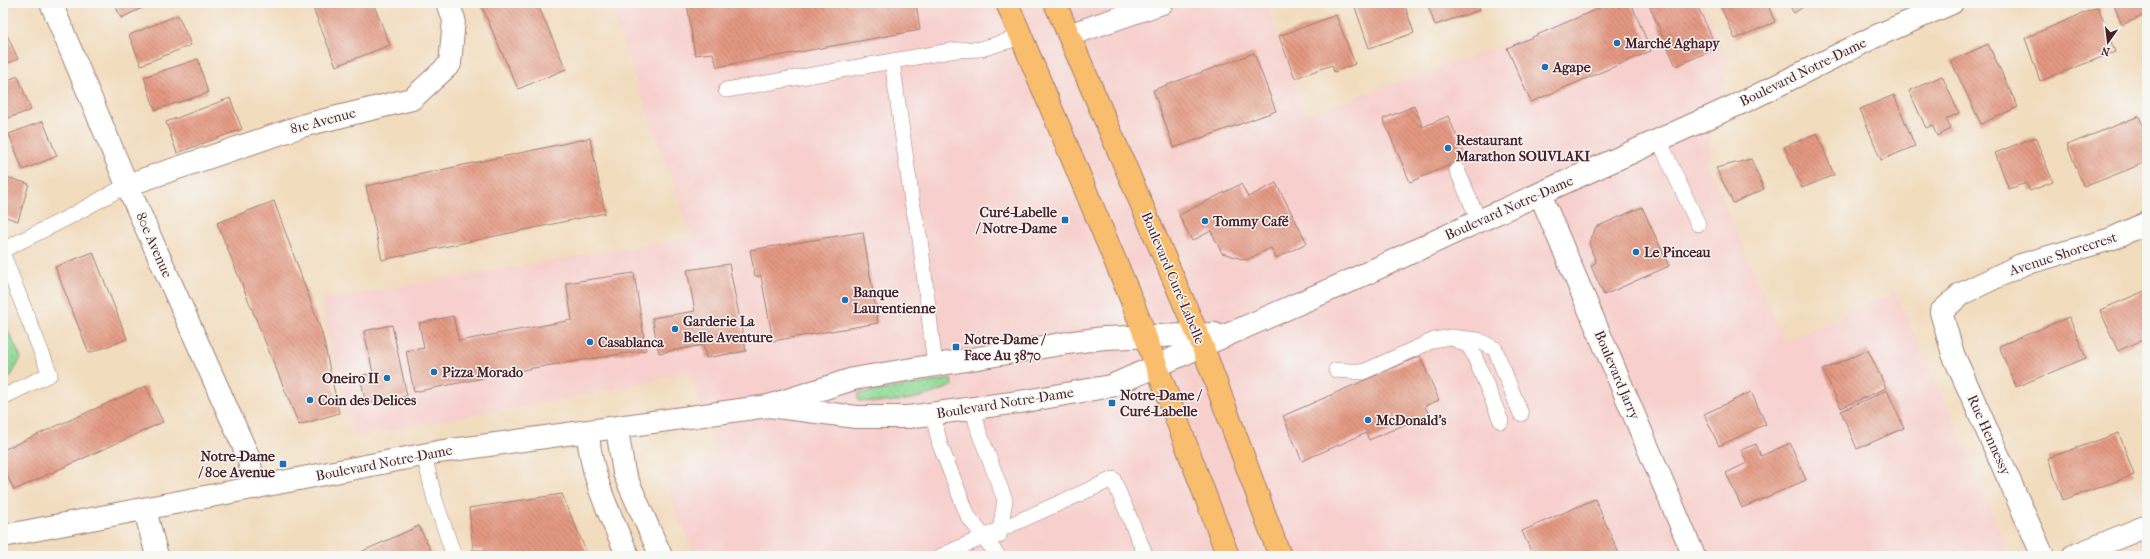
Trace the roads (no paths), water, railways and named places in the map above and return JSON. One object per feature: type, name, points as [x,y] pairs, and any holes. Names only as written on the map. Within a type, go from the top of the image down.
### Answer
[{"type":"main road","points":[[1007,3],[1146,336],[1228,556]]},
{"type":"main road","name":"Boulevard Curé-Labelle","points":[[1055,3],[1199,340],[1280,556]]},
{"type":"street","name":"80e Avenue","points":[[51,3],[127,185],[248,456],[255,488]]},
{"type":"street","name":"81e Avenue","points":[[127,185],[305,125],[412,99],[450,64],[454,19],[447,3]]},
{"type":"street","points":[[1069,36],[1162,3]]},
{"type":"street","name":"Boulevard Notre-Dame","points":[[1874,37],[1917,3]]},
{"type":"street","name":"Boulevard Notre-Dame","points":[[3,536],[477,446],[588,433],[769,406],[853,379],[1104,338],[1146,336],[1199,340],[1230,334],[1773,88],[1874,37],[1952,3]]},
{"type":"street","name":"Boulevard Jarry","points":[[1540,194],[1694,556]]},
{"type":"street","name":"Avenue Shorecrest","points":[[1941,312],[1961,294],[2021,265],[2111,239],[2147,223]]},
{"type":"street","name":"Rue Hennessy","points":[[1941,312],[1952,354],[2043,556]]},
{"type":"street","name":"Boulevard Notre-Dame","points":[[769,406],[856,417],[908,418],[934,415],[1111,386],[1157,366],[1199,340]]},
{"type":"street","points":[[617,429],[624,473],[661,556]]},
{"type":"street","points":[[588,433],[591,461],[596,483],[628,556]]},
{"type":"street","points":[[146,510],[156,556]]},
{"type":"street","points":[[2072,556],[2147,526]]},
{"type":"lane","points":[[726,90],[956,50],[981,49],[1021,37]]},
{"type":"lane","points":[[892,61],[912,202],[920,239],[935,366]]},
{"type":"lane","points":[[1659,140],[1698,224]]},
{"type":"lane","points":[[1457,170],[1479,221]]},
{"type":"lane","points":[[3,250],[67,218],[127,185]]},
{"type":"lane","points":[[3,255],[50,374],[3,397]]},
{"type":"lane","points":[[1450,337],[1468,346],[1474,354],[1501,422]]},
{"type":"lane","points":[[1336,370],[1363,372],[1434,340],[1450,337],[1478,340],[1495,349],[1521,414]]},
{"type":"lane","points":[[973,409],[979,432],[1005,500],[997,555]]},
{"type":"lane","points":[[934,415],[945,459],[968,516],[997,555]]},
{"type":"lane","points":[[424,455],[435,500],[454,556]]},
{"type":"lane","points":[[941,556],[1113,479],[1146,556]]},
{"type":"place","name":"Marché Aghapy","points":[[1617,43]]},
{"type":"place","name":"Agape","points":[[1545,67]]},
{"type":"place","name":"Restaurant Marathon SOUVLAKI","points":[[1448,148]]},
{"type":"place","name":"Curé-Labelle / Notre-Dame","points":[[1065,220]]},
{"type":"place","name":"Tommy Café","points":[[1205,221]]},
{"type":"place","name":"Le Pinceau","points":[[1636,252]]},
{"type":"place","name":"Banque Laurentienne","points":[[845,300]]},
{"type":"place","name":"Garderie La Belle Aventure","points":[[675,329]]},
{"type":"place","name":"Casablanca","points":[[590,342]]},
{"type":"place","name":"Notre-Dame / Face Au 3870","points":[[956,347]]},
{"type":"place","name":"Pizza Morado","points":[[434,372]]},
{"type":"place","name":"Oneiro II","points":[[387,378]]},
{"type":"place","name":"Coin des Delices","points":[[310,400]]},
{"type":"place","name":"Notre-Dame / Curé-Labelle","points":[[1112,403]]},
{"type":"place","name":"McDonald's","points":[[1368,420]]},
{"type":"place","name":"Notre-Dame / 80e Avenue","points":[[283,464]]}]
